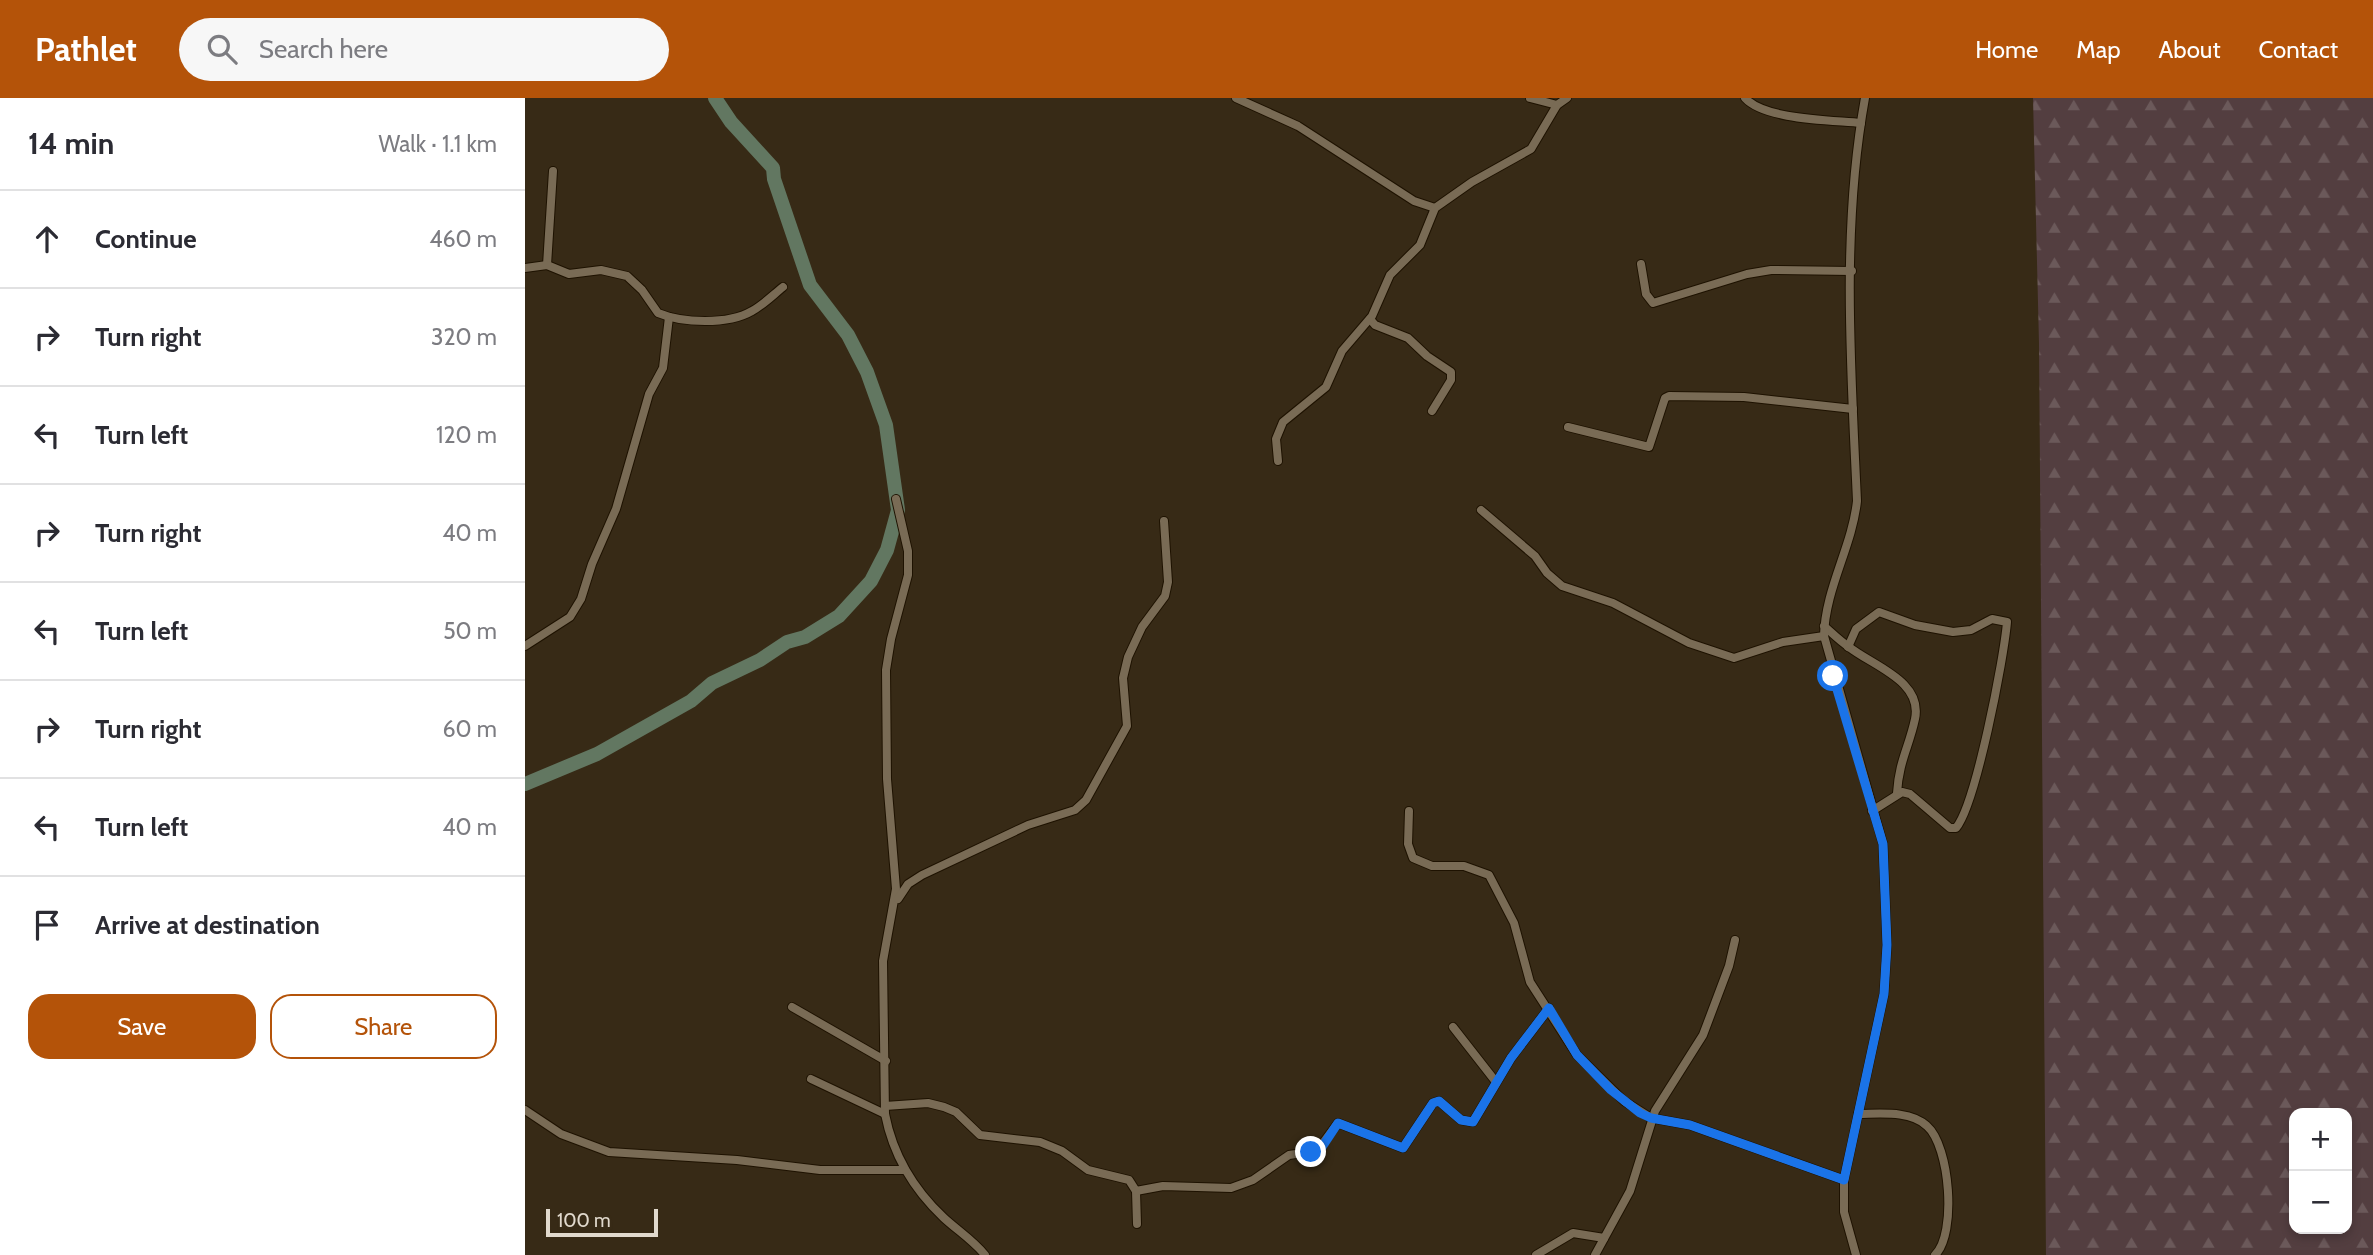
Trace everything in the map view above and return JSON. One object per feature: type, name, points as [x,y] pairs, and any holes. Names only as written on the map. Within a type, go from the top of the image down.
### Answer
[{"type":"street","points":[[1235,98],[1298,126],[1414,201],[1434,208]]},
{"type":"street","points":[[1530,98],[1557,105]]},
{"type":"street","points":[[1278,461],[1276,439],[1283,422],[1326,387],[1342,351],[1370,319],[1390,275],[1420,244],[1434,208],[1472,181],[1531,149],[1557,105],[1567,98]]},
{"type":"street","points":[[1745,98],[1757,108],[1772,112],[1861,124]]},
{"type":"street","points":[[1856,1255],[1844,1212],[1844,1180],[1884,994],[1887,955],[1883,844],[1824,636],[1824,626],[1832,590],[1854,526],[1857,501],[1853,408],[1853,188],[1865,98]]},
{"type":"street","points":[[547,265],[553,171]]},
{"type":"street","points":[[1641,264],[1646,294],[1653,303],[1747,274],[1771,271],[1852,271]]},
{"type":"street","points":[[525,268],[547,265],[569,274],[601,270],[628,276],[658,313],[669,317],[717,319],[742,316],[783,287]]},
{"type":"street","points":[[525,646],[570,617],[581,599],[592,564],[616,509],[649,394],[663,368],[669,317]]},
{"type":"street","points":[[1370,319],[1375,325],[1408,338],[1427,356],[1451,372],[1451,380],[1432,411]]},
{"type":"street","points":[[1568,427],[1649,447],[1663,404],[1669,396],[1744,397],[1853,408]]},
{"type":"street","points":[[895,909],[886,683],[891,639],[908,575],[908,551],[897,499]]},
{"type":"street","points":[[1481,510],[1535,556],[1547,573],[1562,586],[1613,603],[1689,643],[1734,658],[1783,642],[1824,636]]},
{"type":"street","points":[[985,1255],[931,1205],[905,1170],[889,1136],[885,1110],[887,1060],[883,961],[895,909],[908,884],[922,875],[1028,825],[1075,810],[1086,800],[1126,726],[1123,678],[1128,657],[1142,628],[1165,596],[1168,582],[1164,521]]},
{"type":"street","points":[[1848,647],[1856,629],[1879,612],[1915,625],[1952,632],[1972,630],[1992,619],[2007,622],[1973,793],[1961,822],[1956,828],[1951,828],[1910,794],[1897,793],[1873,811]]},
{"type":"street","points":[[1824,626],[1848,647],[1900,681],[1915,700],[1915,720],[1901,758],[1897,793]]},
{"type":"street","points":[[1409,811],[1408,844],[1413,858],[1432,866],[1464,866],[1481,870],[1495,882],[1519,937],[1526,974],[1566,1039],[1590,1070],[1624,1101],[1651,1118],[1690,1125],[1844,1180]]},
{"type":"street","points":[[1595,1255],[1630,1191],[1651,1118],[1703,1035],[1735,940]]},
{"type":"street","points":[[792,1007],[887,1060]]},
{"type":"street","points":[[1136,1191],[1163,1186],[1223,1188],[1243,1185],[1289,1155],[1317,1151],[1338,1123],[1403,1148],[1436,1101],[1443,1102],[1461,1120],[1473,1122],[1496,1082],[1549,1008]]},
{"type":"street","points":[[1454,1027],[1496,1082]]},
{"type":"street","points":[[811,1079],[885,1110],[928,1103],[951,1110],[974,1133],[1053,1146],[1088,1170],[1129,1180],[1136,1191],[1137,1224]]},
{"type":"street","points":[[525,1110],[541,1124],[561,1134],[609,1152],[737,1160],[820,1170],[905,1170]]},
{"type":"street","points":[[1858,1114],[1886,1114],[1917,1119],[1928,1126],[1937,1140],[1948,1175],[1943,1242],[1935,1255]]},
{"type":"street","points":[[1536,1255],[1573,1233],[1604,1238]]},
{"type":"green space","points":[[2033,98],[2373,98],[2373,1255],[2046,1255],[2039,343]]},
{"type":"waterway","points":[[525,784],[597,754],[691,701],[712,683],[760,660],[787,642],[805,637],[839,616],[871,581],[887,550],[898,510],[886,425],[867,372],[848,335],[810,285],[774,179],[773,168],[731,122],[715,98]]},
{"type":"route","points":[[1311,1152],[1322,1147],[1338,1123],[1403,1148],[1436,1101],[1443,1102],[1466,1123],[1473,1122],[1511,1058],[1549,1008],[1566,1039],[1590,1070],[1640,1113],[1651,1118],[1690,1125],[1844,1180],[1884,994],[1887,945],[1883,844],[1860,759],[1833,676]]}]
